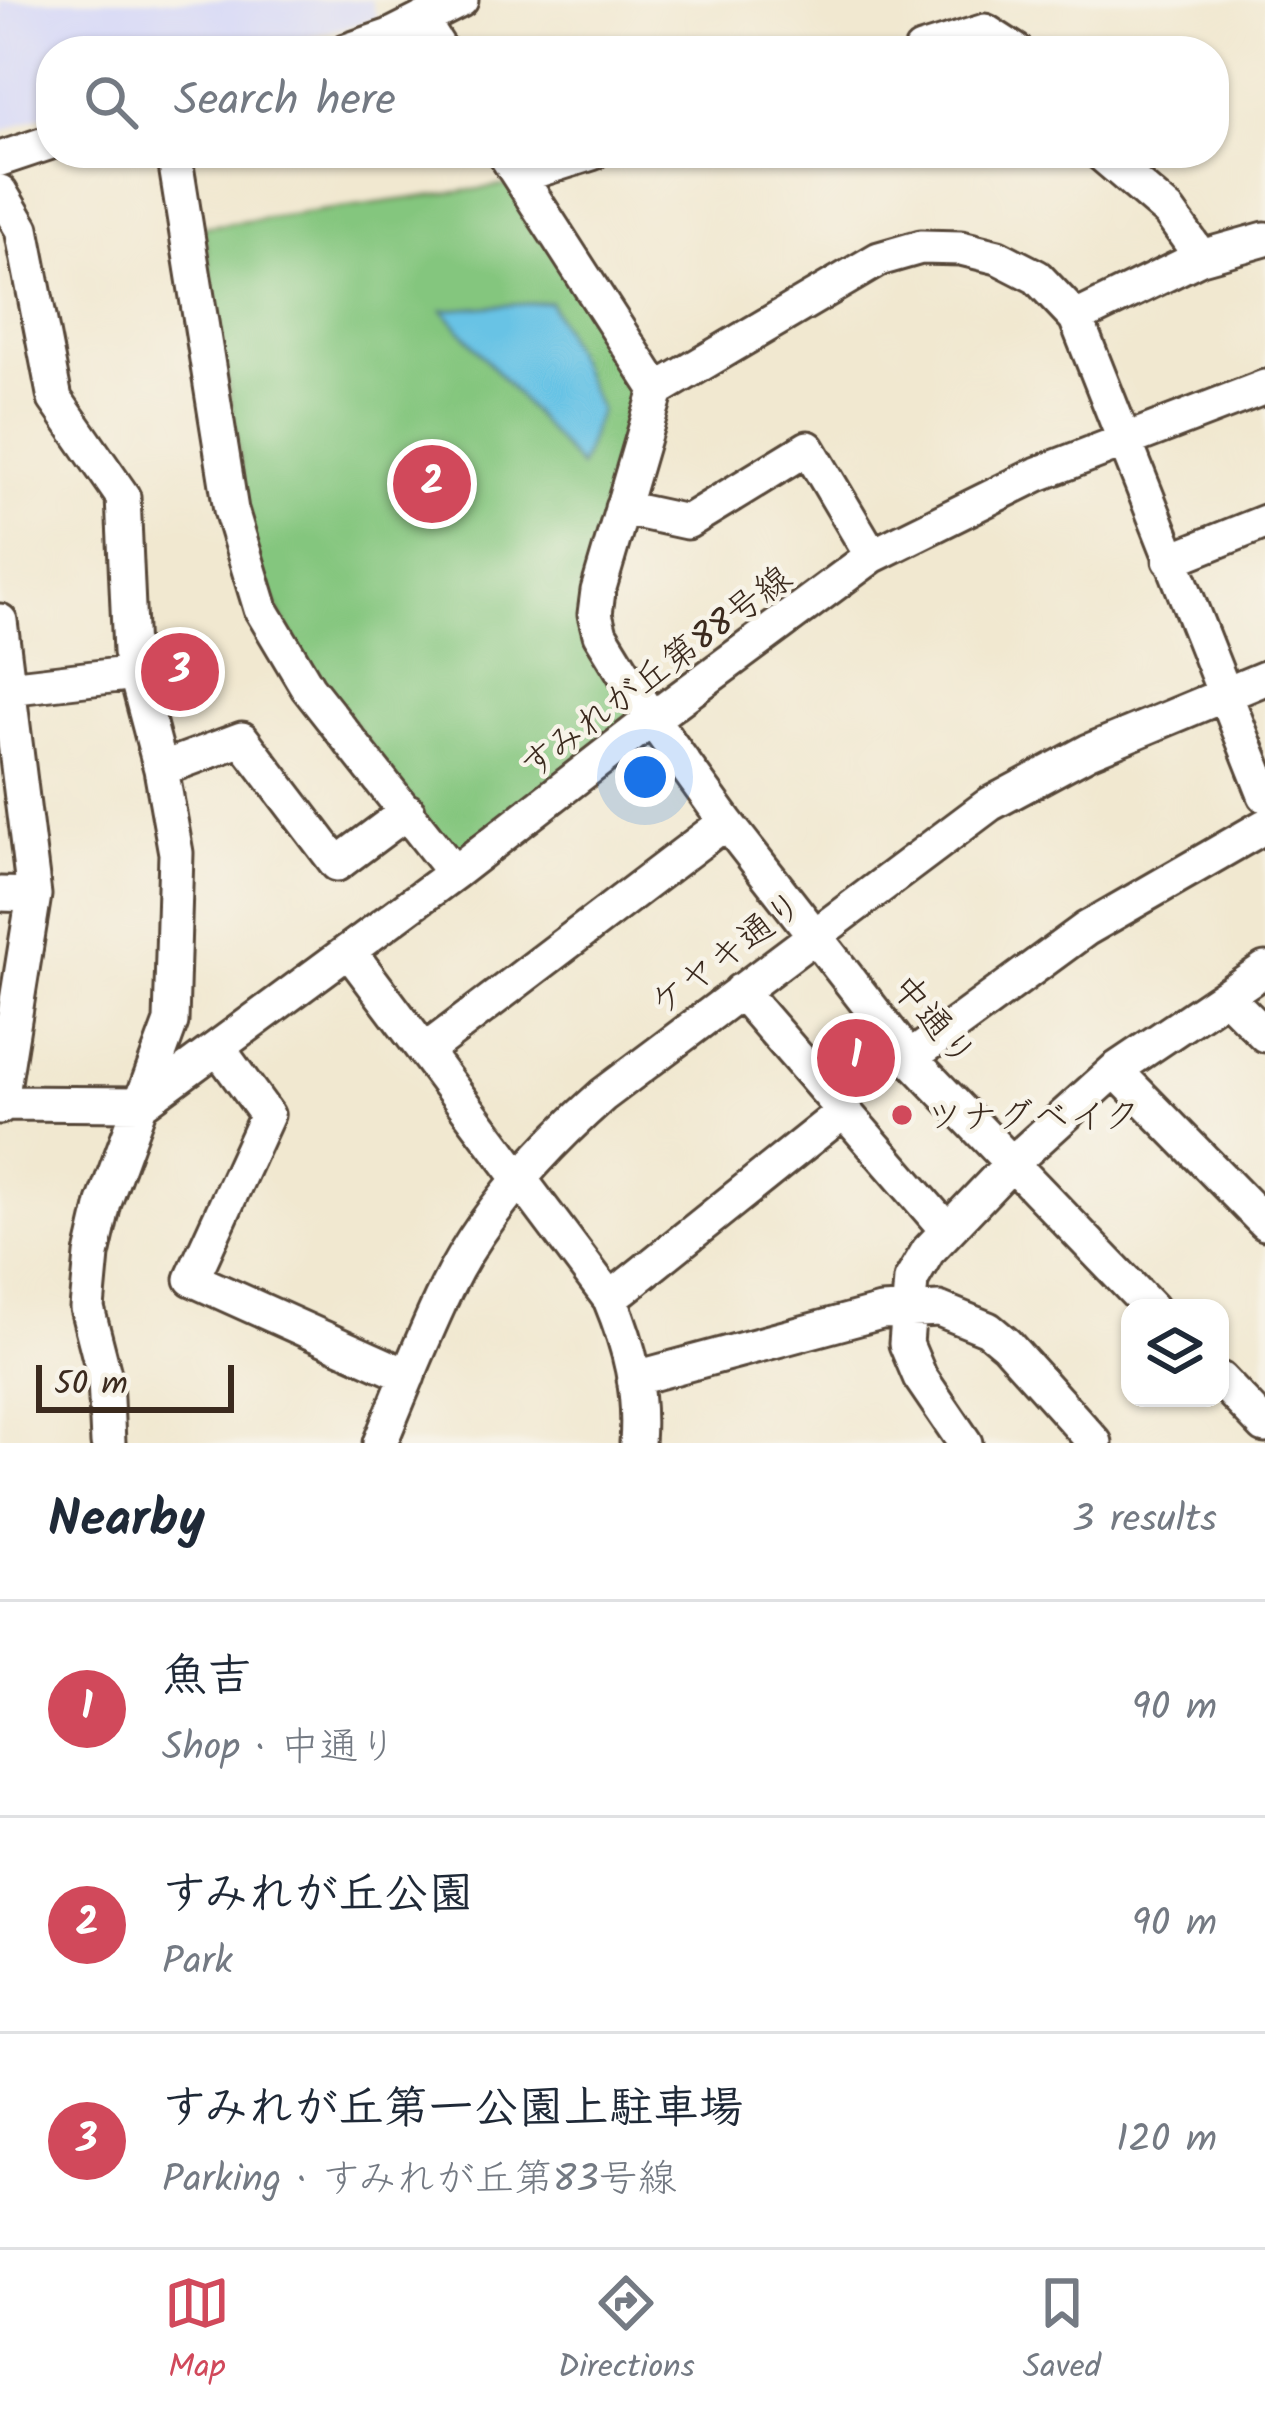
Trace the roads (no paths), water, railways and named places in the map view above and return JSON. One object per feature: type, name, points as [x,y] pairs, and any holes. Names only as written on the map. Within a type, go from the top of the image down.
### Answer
[{"type":"street","points":[[392,36],[461,0]]},
{"type":"street","points":[[422,20],[432,36]]},
{"type":"street","points":[[0,159],[36,147]]},
{"type":"street","points":[[176,168],[231,510],[261,609],[308,688],[454,873]]},
{"type":"street","points":[[515,168],[657,390],[879,260],[921,247],[961,248],[998,256],[1037,277],[1076,318],[1265,796]]},
{"type":"street","points":[[1118,168],[1169,212],[1201,257]]},
{"type":"street","points":[[0,192],[22,229],[55,400],[123,497],[130,652],[161,770],[176,853],[171,1022],[104,1203],[92,1255],[87,1309],[105,1378],[108,1443]]},
{"type":"street","points":[[1076,318],[1201,257],[1265,239]]},
{"type":"street","name":"すみれが丘第88号線","points":[[141,1104],[872,556],[1038,474],[1265,387]]},
{"type":"street","name":"中通り","points":[[657,390],[598,591],[595,614],[600,634],[652,719],[726,822],[910,1058],[1142,1299]]},
{"type":"street","points":[[622,508],[688,522],[808,448],[872,556]]},
{"type":"street","points":[[1170,560],[1265,522]]},
{"type":"street","points":[[0,621],[17,894],[0,1104],[141,1104]]},
{"type":"street","points":[[4,686],[136,673]]},
{"type":"street","name":"ケヤキ通り","points":[[380,1443],[456,1272],[521,1179],[561,1132],[603,1095],[816,932],[1021,786],[1089,751],[1265,678]]},
{"type":"street","points":[[161,770],[242,739],[337,864],[408,811]]},
{"type":"street","points":[[424,1051],[726,822]]},
{"type":"street","points":[[910,1058],[1086,929],[1265,826]]},
{"type":"street","points":[[349,951],[610,1299],[636,1378],[638,1443]]},
{"type":"street","points":[[965,1443],[906,1344],[911,1280],[946,1229],[1115,1070],[1265,969]]},
{"type":"street","points":[[740,991],[946,1229]]},
{"type":"street","points":[[1226,995],[1265,1035]]},
{"type":"street","points":[[218,1048],[267,1115],[192,1279],[408,1376]]},
{"type":"street","points":[[1115,1070],[1265,1223]]},
{"type":"street","points":[[610,1299],[843,1112]]},
{"type":"street","points":[[636,1378],[881,1312],[939,1309],[988,1329],[1006,1344],[1095,1443]]},
{"type":"street","points":[[1229,1388],[1265,1426]]},
{"type":"water","points":[[550,302],[600,410],[580,467],[443,310]]},
{"type":"place","name":"すみれが丘公園","points":[[432,484]]},
{"type":"place","name":"すみれが丘第一公園上駐車場","points":[[180,672]]},
{"type":"place","name":"魚吉","points":[[856,1058]]},
{"type":"place","name":"ツナグベイク","points":[[902,1115]]}]
